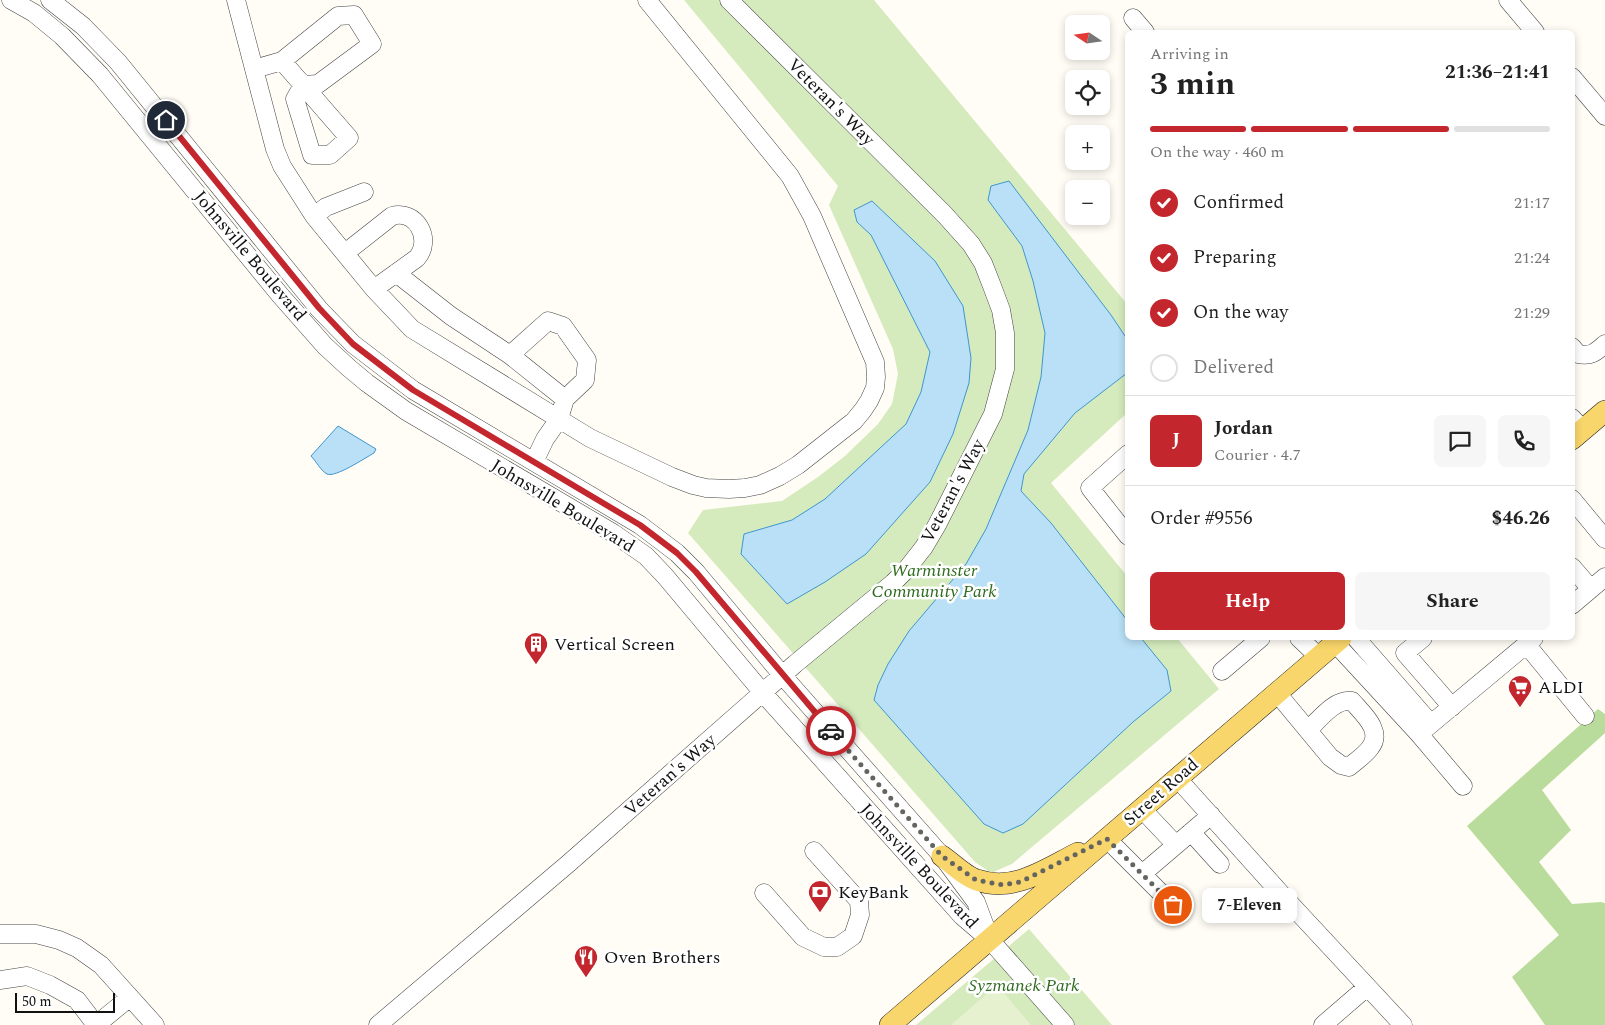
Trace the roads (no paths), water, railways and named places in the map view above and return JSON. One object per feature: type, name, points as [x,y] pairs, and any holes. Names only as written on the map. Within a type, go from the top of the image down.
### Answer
[{"type":"main road","points":[[1576,429],[1605,411]]},
{"type":"main road","name":"Street Road","points":[[890,1025],[1338,640]]},
{"type":"main road","points":[[942,856],[976,880],[1003,885],[1020,882],[1107,839]]},
{"type":"street","name":"Johnsville Boulevard","points":[[11,0],[34,13],[55,30],[100,74],[280,295],[325,346],[367,383],[406,412],[613,533],[646,556],[763,693],[962,916],[990,940]]},
{"type":"street","name":"Johnsville Boulevard","points":[[50,0],[84,26],[118,62],[319,308],[353,344],[413,390],[640,525],[677,553],[696,572],[783,676],[942,856],[976,902],[990,940]]},
{"type":"street","points":[[236,0],[275,149],[282,166],[314,216],[374,289],[412,329],[590,438],[692,485],[714,488],[745,488],[780,476],[817,450],[854,420],[869,401],[875,388],[875,362],[812,216],[790,176],[647,0]]},
{"type":"street","name":"Veteran's Way","points":[[378,1025],[893,583],[911,564],[931,536],[994,414],[1005,369],[1005,333],[1001,310],[983,263],[965,237],[729,0]]},
{"type":"street","points":[[1508,0],[1529,30]]},
{"type":"street","points":[[254,69],[282,61],[338,16],[354,15],[372,44],[318,84],[304,85],[282,61]]},
{"type":"street","points":[[1133,18],[1143,30]]},
{"type":"street","points":[[1575,81],[1605,116]]},
{"type":"street","points":[[314,216],[326,207],[364,192]]},
{"type":"street","points":[[345,253],[392,216],[399,214],[408,216],[417,223],[423,232],[421,253],[417,258],[374,289]]},
{"type":"street","points":[[396,273],[451,316],[510,355],[565,399]]},
{"type":"street","points":[[510,355],[548,321],[562,326],[587,360],[585,380],[565,399],[559,419],[545,439],[534,462]]},
{"type":"street","points":[[1575,350],[1578,354],[1590,356],[1605,344]]},
{"type":"street","points":[[1125,457],[1090,488],[1125,532]]},
{"type":"street","points":[[1575,503],[1605,539]]},
{"type":"street","points":[[1575,570],[1592,589]]},
{"type":"street","points":[[1575,603],[1605,578]]},
{"type":"street","points":[[1222,671],[1259,640]]},
{"type":"street","points":[[1301,640],[1319,657]]},
{"type":"street","points":[[1338,640],[1425,729]]},
{"type":"street","points":[[1358,640],[1425,729],[1463,786]]},
{"type":"street","points":[[1421,640],[1405,653],[1452,707]]},
{"type":"street","points":[[1425,729],[1525,641],[1585,716]]},
{"type":"street","points":[[1277,692],[1308,730]]},
{"type":"street","points":[[1177,778],[1403,1025]]},
{"type":"street","points":[[1142,809],[1176,845]]},
{"type":"street","points":[[1142,874],[1211,815]]},
{"type":"street","points":[[1191,832],[1220,864]]},
{"type":"street","points":[[1107,839],[1173,905]]},
{"type":"street","points":[[764,893],[803,938],[824,947],[837,947],[852,936],[860,916],[858,901],[814,851]]},
{"type":"street","points":[[0,934],[36,934],[60,940],[77,948],[101,964],[129,998],[155,1025]]},
{"type":"street","points":[[990,940],[1066,1025]]},
{"type":"street","points":[[0,980],[27,976],[50,985],[77,1000],[96,1025],[129,998]]},
{"type":"street","points":[[1323,1025],[1367,987]]},
{"type":"water","points":[[1009,181],[1125,336],[1125,375],[1075,413],[1024,474],[1021,491],[1051,523],[1125,617],[1125,640],[1143,640],[1167,670],[1171,691],[1133,722],[1023,824],[1003,833],[984,824],[874,700],[878,685],[888,664],[909,631],[966,564],[986,529],[1028,430],[1041,377],[1045,333],[1033,281],[1022,246],[988,200],[991,186]]},
{"type":"water","points":[[872,201],[935,261],[963,306],[971,358],[969,383],[953,434],[930,482],[866,554],[825,582],[787,604],[741,554],[744,534],[792,520],[825,499],[906,424],[921,392],[930,352],[871,235],[857,222],[854,210]]},
{"type":"water","points":[[338,426],[376,449],[374,453],[350,467],[336,473],[327,474],[311,456]]},
{"type":"place","name":"Vertical Screen","points":[[536,665]]},
{"type":"place","name":"ALDI","points":[[1520,708]]},
{"type":"place","name":"7-Eleven","points":[[1173,905]]},
{"type":"place","name":"KeyBank","points":[[820,913]]},
{"type":"place","name":"Oven Brothers","points":[[586,978]]},
{"type":"park label","name":"Warminster Community Park","points":[[934,580]]},
{"type":"park label","name":"Syzmanek Park","points":[[1024,985]]}]
